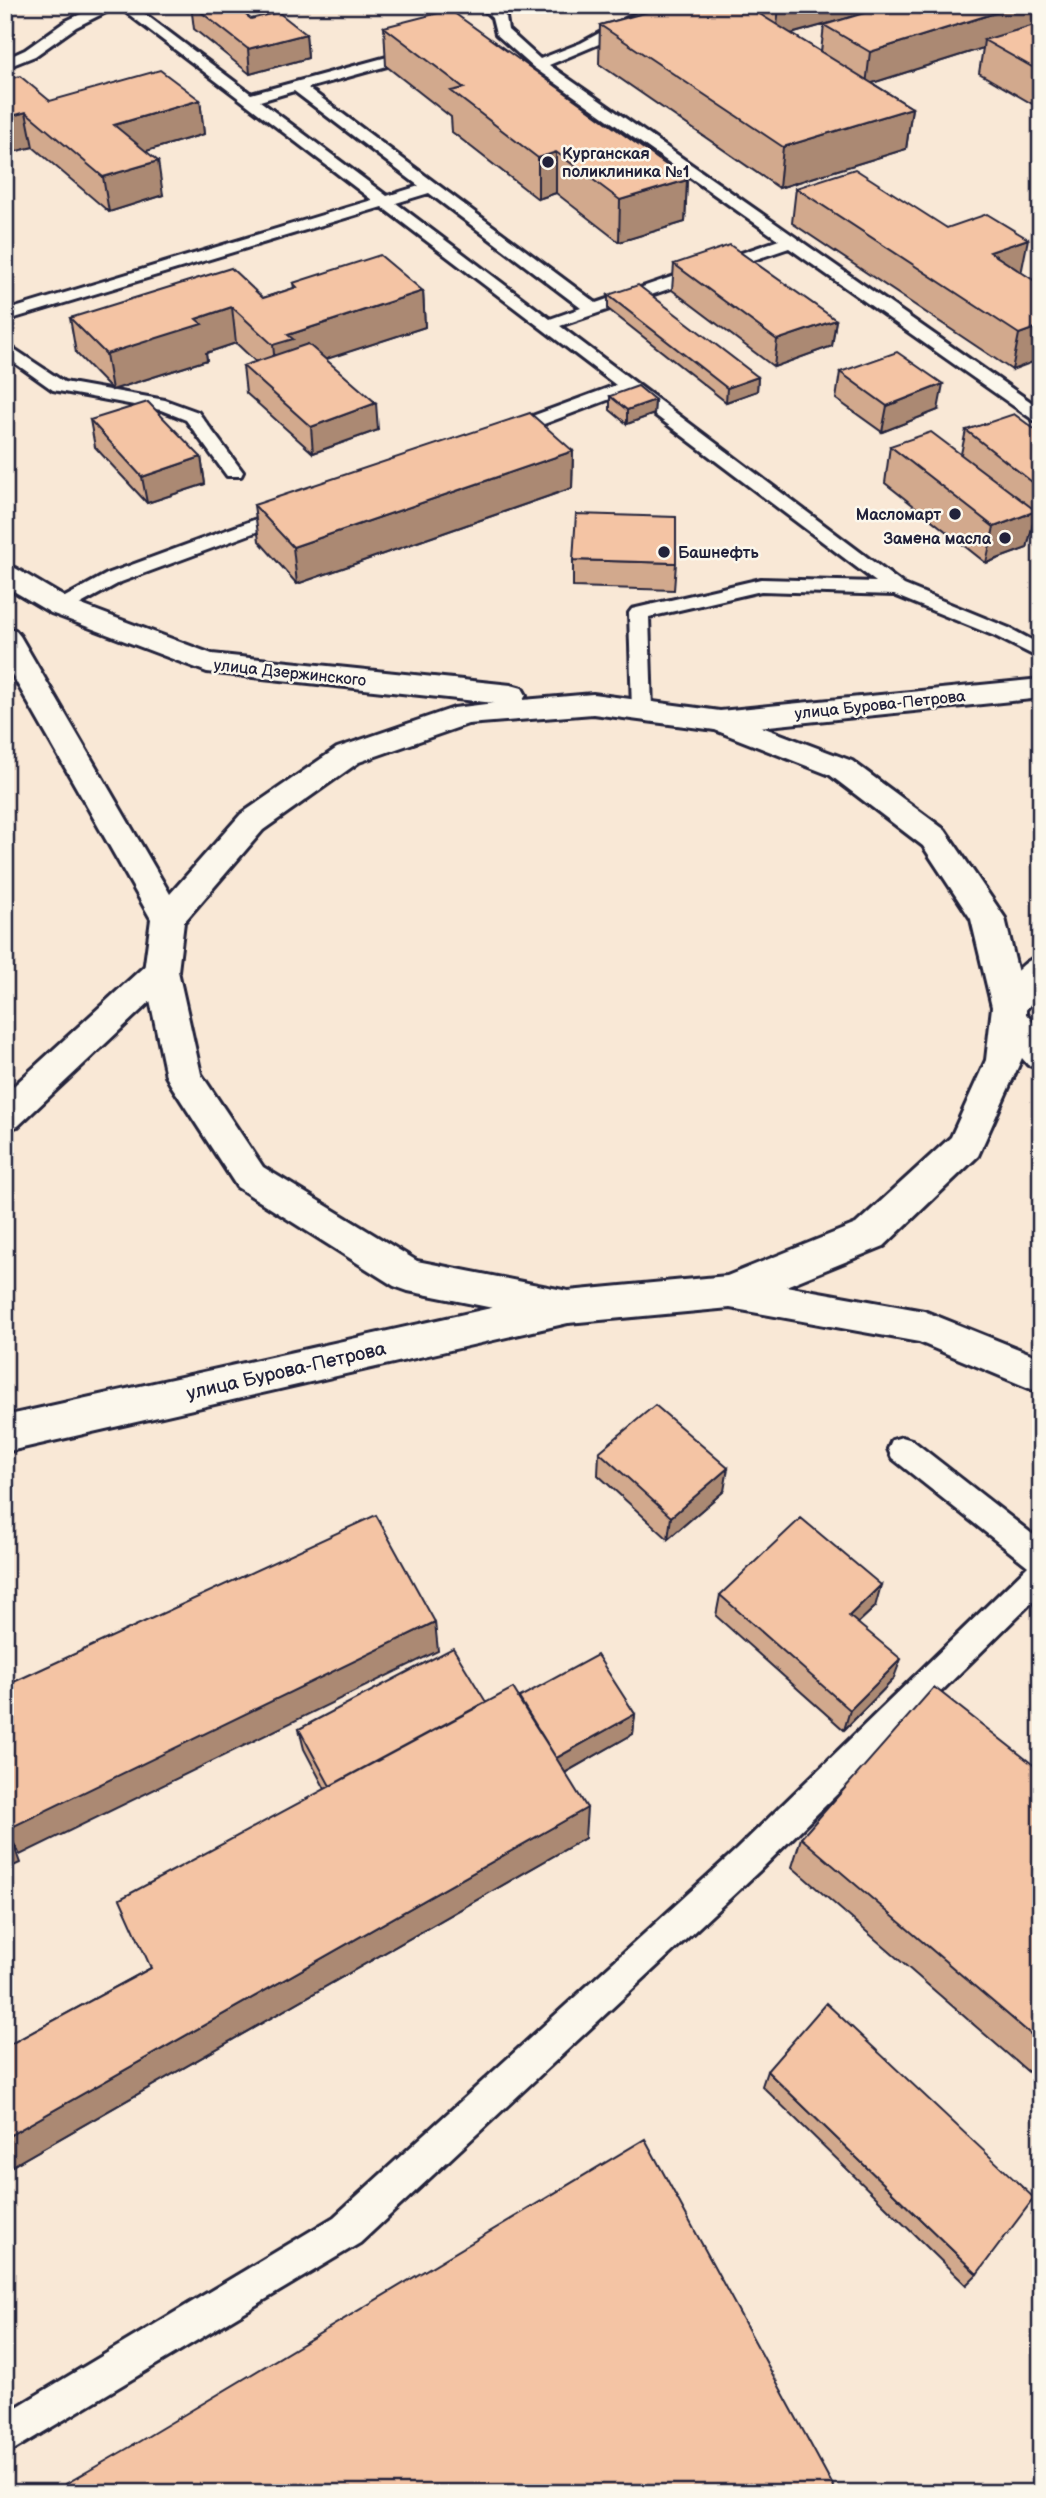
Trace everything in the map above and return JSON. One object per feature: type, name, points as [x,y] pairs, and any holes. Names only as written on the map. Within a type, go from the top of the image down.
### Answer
[{"type":"main road","name":"улица Дзержинского","points":[[5,574],[61,607],[207,663],[593,704]]},
{"type":"main road","points":[[5,636],[168,919]]},
{"type":"main road","name":"улица Бурова-Петрова","points":[[720,721],[1041,688]]},
{"type":"main road","points":[[730,1292],[870,1235],[965,1146],[1004,1060],[1008,1012],[988,918],[934,838],[841,768],[720,721],[642,710],[593,704],[465,716],[348,755],[252,822],[168,919],[162,971],[184,1076],[250,1177],[408,1275],[568,1307],[730,1292],[924,1327],[1041,1376]]},
{"type":"main road","points":[[1008,1012],[1041,967]]},
{"type":"main road","points":[[5,1116],[162,971]]},
{"type":"main road","points":[[1008,1012],[1041,1056]]},
{"type":"main road","name":"улица Бурова-Петрова","points":[[5,1434],[568,1307]]},
{"type":"lane","points":[[5,64],[30,52],[71,23],[113,5]]},
{"type":"lane","points":[[124,5],[898,589],[1002,632],[1041,653]]},
{"type":"lane","points":[[485,5],[499,18],[495,32],[538,64],[1041,417]]},
{"type":"lane","points":[[538,64],[577,51],[661,5]]},
{"type":"lane","points":[[250,99],[437,48]]},
{"type":"lane","points":[[296,86],[594,310]]},
{"type":"lane","points":[[5,316],[429,188]]},
{"type":"lane","points":[[548,325],[789,242]]},
{"type":"lane","points":[[5,348],[58,386],[165,405],[192,416],[234,472]]},
{"type":"lane","points":[[488,439],[629,386]]},
{"type":"lane","points":[[61,607],[114,578],[307,506]]},
{"type":"lane","points":[[642,710],[639,613],[761,585],[898,589]]},
{"type":"lane","points":[[902,1449],[1041,1559]]},
{"type":"lane","points":[[5,2436],[347,2230],[747,1861],[1041,1573]]},
{"type":"building","points":[[192,5],[233,5],[251,19],[278,12],[306,34],[248,49]]},
{"type":"building","points":[[673,5],[745,5],[912,108],[783,147],[600,25]]},
{"type":"building","points":[[891,5],[1021,5],[870,52],[824,25]]},
{"type":"building","points":[[450,10],[687,180],[620,200],[556,152],[538,158],[451,91],[464,88],[384,27]]},
{"type":"building","points":[[1041,23],[1041,72],[984,40]]},
{"type":"building","points":[[160,70],[200,100],[114,125],[158,161],[103,177],[26,112],[5,118],[5,80],[20,76],[50,101]]},
{"type":"building","points":[[855,169],[947,228],[987,214],[1028,239],[990,252],[1041,285],[1041,326],[1019,334],[796,188]]},
{"type":"building","points":[[730,245],[836,320],[777,340],[674,264]]},
{"type":"building","points":[[380,255],[423,291],[288,335],[293,339],[273,345],[232,307],[196,319],[202,324],[106,354],[70,318],[231,268],[263,298],[297,287],[293,283]]},
{"type":"building","points":[[638,285],[758,377],[727,388],[608,295]]},
{"type":"building","points":[[308,344],[376,403],[311,427],[243,366]]},
{"type":"building","points":[[897,352],[943,384],[887,406],[840,372]]},
{"type":"building","points":[[638,386],[655,400],[627,410],[610,396]]},
{"type":"building","points":[[148,402],[201,457],[142,477],[90,420]]},
{"type":"building","points":[[530,413],[573,451],[293,547],[254,505]]},
{"type":"building","points":[[1014,414],[1041,434],[1041,489],[966,430]]},
{"type":"building","points":[[931,432],[1036,511],[994,527],[890,446]]},
{"type":"building","points":[[576,514],[676,517],[676,563],[573,560]]},
{"type":"building","points":[[655,1405],[728,1468],[671,1517],[599,1452]]},
{"type":"building","points":[[376,1515],[435,1622],[6,1830],[5,1686]]},
{"type":"building","points":[[801,1518],[881,1585],[849,1616],[901,1659],[850,1710],[720,1595]]},
{"type":"building","points":[[453,1648],[486,1702],[330,1786],[299,1729]]},
{"type":"building","points":[[597,1655],[635,1714],[556,1758],[518,1698]]},
{"type":"building","points":[[934,1687],[1041,1771],[1041,2043],[801,1838]]},
{"type":"building","points":[[513,1688],[587,1808],[5,2138],[5,2047],[151,1968],[120,1899]]},
{"type":"building","points":[[5,1833],[10,1844],[5,1847]]},
{"type":"building","points":[[826,2003],[1034,2198],[977,2274],[767,2071]]},
{"type":"building","points":[[645,2139],[837,2493],[50,2493],[130,2447]]},
{"type":"place","name":"Курганская поликлиника №1","points":[[548,162]]},
{"type":"place","name":"Масломарт","points":[[955,514]]},
{"type":"place","name":"Замена масла","points":[[1005,538]]},
{"type":"place","name":"Башнефть","points":[[664,552]]}]
